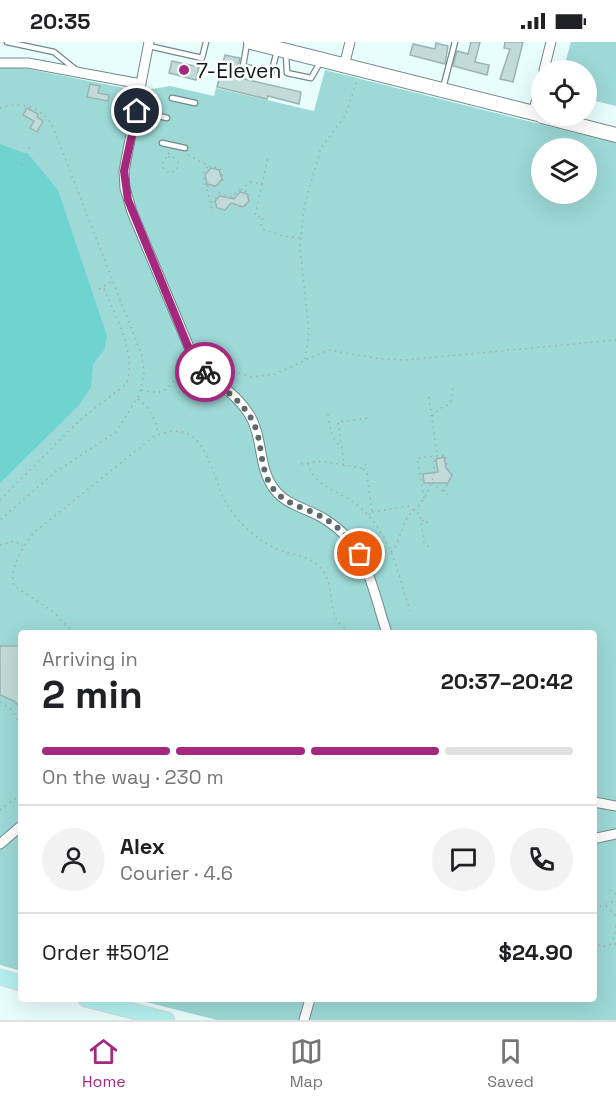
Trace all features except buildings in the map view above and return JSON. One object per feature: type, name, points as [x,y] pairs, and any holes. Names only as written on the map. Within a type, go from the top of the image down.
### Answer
[{"type":"main road","points":[[249,42],[531,113]]},
{"type":"main road","points":[[581,126],[616,135]]},
{"type":"main road","points":[[0,977],[18,982]]},
{"type":"main road","points":[[94,1002],[127,1015],[167,1020]]},
{"type":"street","points":[[344,66],[350,42]]},
{"type":"street","points":[[546,60],[551,42]]},
{"type":"street","points":[[149,44],[124,171],[125,189],[132,212],[189,349],[207,374],[236,398],[249,415],[258,435],[263,471],[278,494],[331,523],[344,532],[356,546],[365,563],[386,630]]},
{"type":"street","points":[[0,63],[28,63],[141,84]]},
{"type":"street","points":[[597,803],[616,806]]},
{"type":"street","points":[[0,844],[18,829]]},
{"type":"street","points":[[597,839],[616,834]]},
{"type":"street","points":[[304,1020],[309,1002]]},
{"type":"lane","points":[[7,42],[54,52],[79,73]]},
{"type":"lane","points":[[149,44],[202,58],[206,42]]},
{"type":"lane","points":[[249,42],[243,66],[271,74],[282,50]]},
{"type":"lane","points":[[442,90],[455,42]]},
{"type":"lane","points":[[282,50],[287,73],[311,78],[322,60]]},
{"type":"lane","points":[[172,98],[195,103]]},
{"type":"lane","points":[[137,111],[167,118]]},
{"type":"lane","points":[[162,143],[185,148]]},
{"type":"path","points":[[305,360],[309,332],[301,238],[304,207],[321,148],[345,116],[360,70]]},
{"type":"path","points":[[0,108],[22,104],[33,107],[49,121],[142,356],[144,374],[138,398],[126,420],[109,439],[54,473],[0,520]]},
{"type":"path","points":[[168,157],[172,156],[178,162],[177,170],[169,173],[162,167],[171,145]]},
{"type":"path","points":[[21,165],[30,147]]},
{"type":"path","points":[[187,154],[208,166],[220,168],[224,179],[216,187]]},
{"type":"path","points":[[268,156],[255,216],[263,217],[261,225],[264,230],[301,238]]},
{"type":"path","points":[[16,162],[24,166]]},
{"type":"path","points":[[208,166],[202,174],[213,213]]},
{"type":"path","points":[[232,197],[250,182],[262,184]]},
{"type":"path","points":[[205,186],[216,187]]},
{"type":"path","points":[[216,187],[219,193],[232,197]]},
{"type":"path","points":[[232,197],[235,205],[243,207],[250,200],[248,192],[241,190]]},
{"type":"path","points":[[211,204],[219,193]]},
{"type":"path","points":[[99,289],[113,281]]},
{"type":"path","points":[[0,500],[79,422],[126,384],[129,378],[127,343],[103,286]]},
{"type":"path","points":[[141,390],[157,394],[166,390],[179,373],[190,366],[212,364],[251,377],[275,374],[320,352],[334,349],[381,359],[405,360],[616,340]]},
{"type":"path","points":[[432,416],[439,409],[450,404],[453,388]]},
{"type":"path","points":[[391,552],[399,541],[408,517],[424,498],[436,470],[429,397]]},
{"type":"path","points":[[138,398],[146,404],[155,418],[159,434]]},
{"type":"path","points":[[328,415],[330,430],[338,446],[342,448]]},
{"type":"path","points":[[344,466],[338,423],[369,418]]},
{"type":"path","points":[[72,630],[51,610],[14,586],[12,577],[24,546],[37,530],[159,434],[169,431],[183,433],[201,444],[230,511],[260,540],[310,560],[321,567],[327,580],[337,622],[345,630]]},
{"type":"path","points":[[424,498],[417,458],[446,455],[447,468],[452,475],[444,490]]},
{"type":"path","points":[[301,464],[322,461],[362,468],[367,474],[372,512]]},
{"type":"path","points":[[362,468],[369,461]]},
{"type":"path","points":[[308,463],[309,470],[320,483],[355,504],[369,516],[383,536],[391,552],[410,611]]},
{"type":"path","points":[[432,482],[448,495]]},
{"type":"path","points":[[369,516],[372,512],[408,506],[420,516],[424,543],[431,548]]},
{"type":"path","points":[[421,521],[426,520],[428,527]]},
{"type":"path","points":[[0,545],[14,541],[24,546]]},
{"type":"path","points":[[4,696],[1,703],[13,710],[18,727]]},
{"type":"path","points":[[0,810],[18,796]]},
{"type":"path","points":[[616,889],[610,890],[616,894]]},
{"type":"path","points":[[597,907],[616,901]]},
{"type":"path","points":[[604,904],[616,916]]},
{"type":"path","points":[[597,943],[601,947],[615,945],[613,935],[616,926]]},
{"type":"shaded area","points":[[571,42],[616,42],[616,106],[597,101],[597,60],[566,60]]},
{"type":"shaded area","points":[[13,66],[140,91],[170,86],[214,96],[216,88],[314,111],[325,70],[531,122],[531,126],[548,126],[596,138],[531,138],[531,204],[597,204],[597,138],[616,143],[616,1020],[217,1020],[146,1002],[597,1002],[597,630],[18,630],[18,970],[0,965],[0,68]]},
{"type":"shaded area","points":[[0,144],[29,155],[58,190],[107,336],[104,350],[93,364],[91,387],[78,406],[0,483]]},
{"type":"way so far","points":[[205,372],[244,406],[258,435],[263,471],[273,489],[285,500],[314,513],[344,532],[360,554]]},
{"type":"place","name":"7-Eleven","points":[[184,70]]},
{"type":"route","points":[[137,111],[124,171],[125,189],[132,212],[189,349],[205,372]]}]
